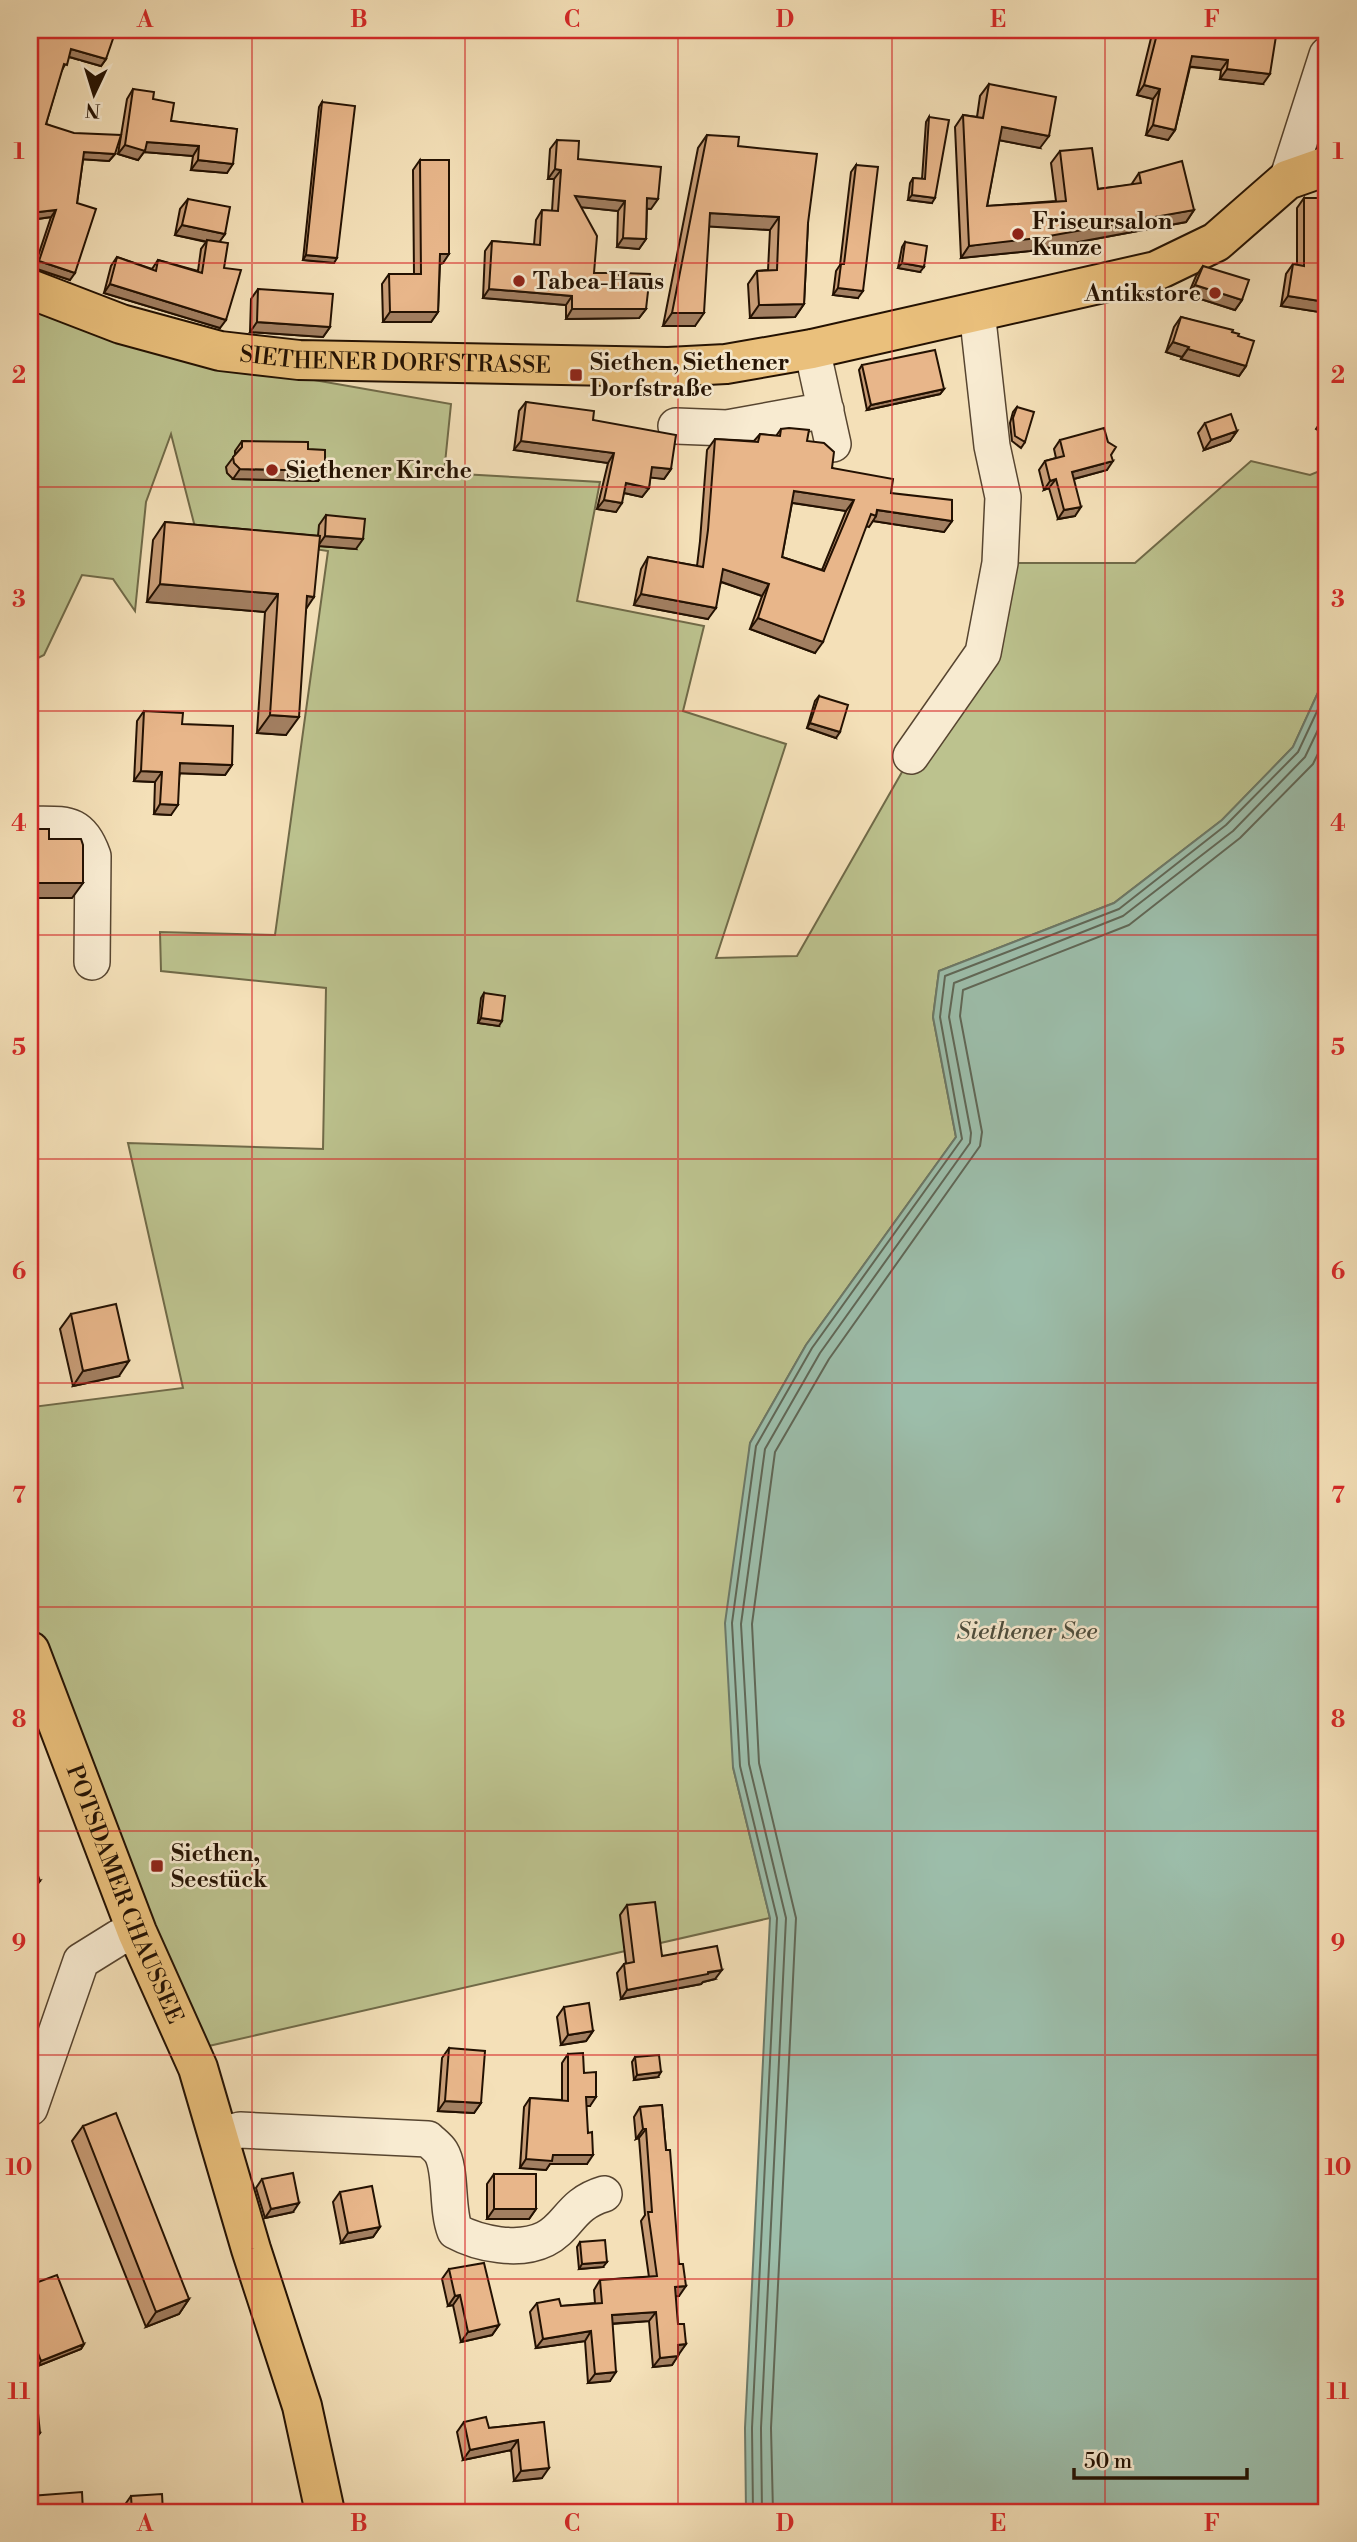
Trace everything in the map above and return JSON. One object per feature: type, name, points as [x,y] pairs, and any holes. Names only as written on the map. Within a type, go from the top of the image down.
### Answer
[{"type":"main road","name":"SIETHENER DORFSTRASSE","points":[[30,289],[121,324],[220,351],[299,360],[668,367],[726,364],[812,349],[1156,271],[1216,242],[1287,180],[1327,166]]},
{"type":"main road","name":"POTSDAMER CHAUSSEE","points":[[30,1651],[137,1932],[191,2050],[302,2406],[325,2512]]},
{"type":"street","points":[[1287,180],[1327,55]]},
{"type":"street","points":[[911,756],[983,653],[1000,563],[1003,497],[992,446],[977,310]]},
{"type":"street","points":[[812,349],[833,444]]},
{"type":"street","points":[[676,426],[727,428],[825,410]]},
{"type":"street","points":[[30,824],[60,825],[79,830],[87,839],[93,856],[92,962]]},
{"type":"street","points":[[30,2108],[81,1961],[118,1938],[137,1932]]},
{"type":"street","points":[[218,2136],[240,2130],[428,2139],[441,2152],[450,2218],[455,2231],[468,2238],[496,2243],[524,2245],[546,2239],[575,2209],[590,2198],[604,2194]]},
{"type":"green space","points":[[30,310],[106,338],[297,377],[451,404],[444,473],[600,482],[577,601],[704,626],[683,711],[786,744],[716,958],[797,956],[910,758],[983,653],[1000,563],[1135,563],[1251,461],[1310,475],[1327,468],[1327,673],[1293,747],[1222,820],[1114,903],[939,971],[933,1017],[956,1137],[806,1345],[750,1443],[733,1767],[770,1918],[191,2050],[30,1651],[30,1395],[33,1407],[183,1388],[128,1143],[323,1149],[326,988],[161,971],[160,932],[275,935],[328,551],[196,531],[171,434],[146,502],[135,611],[113,579],[82,575],[44,655],[30,662]]},
{"type":"water","name":"Siethener See","points":[[1327,673],[1327,2512],[746,2512],[745,2428],[770,1918],[733,1767],[725,1623],[750,1443],[806,1345],[956,1137],[933,1017],[939,971],[1114,903],[1222,820],[1293,747]]},
{"type":"building","points":[[30,30],[116,30],[106,59],[71,49],[46,124],[74,133],[121,135],[115,154],[84,152],[77,203],[96,209],[75,273],[39,261],[56,210],[30,213]]},
{"type":"building","points":[[1158,30],[1234,30],[1276,36],[1270,74],[1227,69],[1228,60],[1192,56],[1175,130],[1153,125],[1160,89],[1144,85]]},
{"type":"building","points":[[989,84],[1056,97],[1049,136],[1002,127],[987,206],[1066,201],[1060,151],[1092,148],[1098,189],[1141,183],[1139,173],[1182,161],[1194,210],[1038,238],[969,246],[963,115],[983,118]]},
{"type":"building","points":[[133,89],[154,92],[153,99],[174,103],[171,121],[237,129],[233,164],[198,160],[199,146],[147,142],[145,151],[125,145]]},
{"type":"building","points":[[322,102],[355,106],[337,258],[306,255]]},
{"type":"building","points":[[929,117],[949,120],[935,198],[912,195],[913,178],[925,179]]},
{"type":"building","points":[[707,135],[739,137],[738,146],[817,154],[808,223],[804,304],[759,305],[757,271],[777,270],[779,217],[710,213],[704,313],[672,313]]},
{"type":"building","points":[[557,140],[579,141],[578,159],[661,167],[658,199],[647,198],[646,239],[623,238],[625,201],[575,196],[597,236],[594,273],[618,273],[622,280],[622,273],[650,274],[646,309],[572,309],[572,296],[489,289],[492,241],[540,245],[542,210],[558,211],[561,170],[555,169]]},
{"type":"building","points":[[420,160],[449,160],[449,254],[440,254],[438,312],[390,312],[389,274],[421,274]]},
{"type":"building","points":[[856,165],[878,167],[863,291],[838,288],[841,264],[844,264]]},
{"type":"building","points":[[1304,198],[1327,198],[1326,302],[1288,296],[1293,264],[1304,266]]},
{"type":"building","points":[[188,199],[230,207],[225,234],[182,225]]},
{"type":"building","points":[[207,240],[228,243],[224,268],[241,270],[226,320],[110,284],[117,257],[156,271],[158,260],[202,273]]},
{"type":"building","points":[[905,242],[927,246],[924,267],[902,263]]},
{"type":"building","points":[[1203,266],[1249,280],[1242,300],[1195,285]]},
{"type":"building","points":[[258,289],[333,294],[330,327],[257,322]]},
{"type":"building","points":[[1181,317],[1233,330],[1238,336],[1254,341],[1246,366],[1173,342]]},
{"type":"building","points":[[935,350],[944,389],[871,405],[862,365]]},
{"type":"building","points":[[526,402],[594,411],[593,420],[676,435],[671,469],[652,467],[649,488],[626,483],[622,503],[604,500],[614,453],[521,441]]},
{"type":"building","points":[[1017,407],[1034,412],[1025,442],[1015,436],[1013,418]]},
{"type":"building","points":[[1231,414],[1237,431],[1211,440],[1205,423]]},
{"type":"building","points":[[1104,428],[1108,442],[1116,447],[1111,455],[1113,461],[1072,472],[1081,507],[1064,510],[1056,479],[1050,481],[1045,461],[1064,456],[1060,440]]},
{"type":"building","points":[[781,429],[809,430],[807,441],[824,443],[834,452],[832,468],[893,479],[891,493],[952,500],[952,521],[877,510],[876,516],[871,514],[823,642],[758,618],[769,584],[723,569],[716,608],[641,594],[648,557],[703,567],[715,439],[758,442],[760,434],[780,436]],"holes":[[[794,491],[854,500],[824,571],[782,557]]]},
{"type":"building","points":[[242,441],[308,442],[308,449],[325,450],[325,471],[240,469],[234,463],[233,457],[242,447]]},
{"type":"building","points":[[326,515],[365,519],[363,539],[325,536]]},
{"type":"building","points":[[165,522],[320,536],[314,597],[307,596],[299,717],[270,715],[278,594],[160,584]]},
{"type":"building","points":[[819,696],[848,705],[840,732],[810,723]]},
{"type":"building","points":[[144,711],[183,713],[182,724],[233,726],[232,765],[180,763],[178,805],[160,804],[162,772],[141,771]]},
{"type":"building","points":[[30,829],[49,829],[49,839],[81,839],[83,883],[30,883]]},
{"type":"building","points":[[484,993],[505,996],[502,1021],[481,1018]]},
{"type":"building","points":[[116,1304],[129,1361],[83,1371],[71,1314]]},
{"type":"building","points":[[30,1855],[40,1881],[30,1885]]},
{"type":"building","points":[[655,1902],[662,1956],[717,1946],[722,1970],[627,1990],[624,1964],[634,1962],[627,1905]]},
{"type":"building","points":[[589,2003],[593,2031],[568,2035],[564,2007]]},
{"type":"building","points":[[449,2048],[485,2051],[481,2103],[445,2101]]},
{"type":"building","points":[[583,2053],[584,2073],[596,2072],[596,2097],[586,2097],[588,2133],[592,2132],[593,2155],[553,2155],[552,2161],[526,2159],[530,2098],[568,2101],[568,2054]]},
{"type":"building","points":[[659,2055],[661,2072],[637,2075],[635,2057]]},
{"type":"building","points":[[662,2105],[666,2150],[670,2150],[679,2264],[683,2264],[686,2286],[675,2287],[678,2324],[684,2324],[686,2344],[678,2345],[678,2356],[660,2358],[656,2312],[612,2315],[616,2372],[595,2374],[591,2331],[543,2339],[537,2303],[559,2299],[561,2306],[602,2303],[600,2280],[657,2276],[648,2212],[652,2212],[646,2129],[643,2129],[640,2107]]},
{"type":"building","points":[[116,2113],[189,2299],[156,2312],[83,2126]]},
{"type":"building","points":[[293,2173],[299,2203],[271,2209],[262,2179]]},
{"type":"building","points":[[494,2174],[536,2174],[536,2209],[494,2209]]},
{"type":"building","points":[[372,2186],[380,2227],[348,2233],[340,2192]]},
{"type":"building","points":[[605,2240],[607,2262],[582,2264],[580,2242]]},
{"type":"building","points":[[484,2263],[499,2325],[468,2332],[460,2295],[455,2296],[449,2269]]},
{"type":"building","points":[[57,2275],[84,2344],[41,2361],[30,2332],[30,2285]]},
{"type":"building","points":[[38,2413],[40,2433],[30,2434],[30,2414]]},
{"type":"building","points":[[486,2417],[489,2428],[544,2422],[549,2468],[521,2471],[518,2440],[470,2450],[464,2422]]},
{"type":"building","points":[[82,2492],[83,2512],[30,2512],[30,2496]]},
{"type":"building","points":[[162,2494],[163,2512],[132,2512],[131,2496]]},
{"type":"place","name":"Friseursalon Kunze","points":[[1018,234]]},
{"type":"place","name":"Tabea-Haus","points":[[519,281]]},
{"type":"place","name":"Antikstore","points":[[1215,293]]},
{"type":"place","name":"Siethen, Siethener Dorfstraße","points":[[576,375]]},
{"type":"place","name":"Siethener Kirche","points":[[272,470]]},
{"type":"place","name":"Siethen, Seestück","points":[[157,1866]]}]
